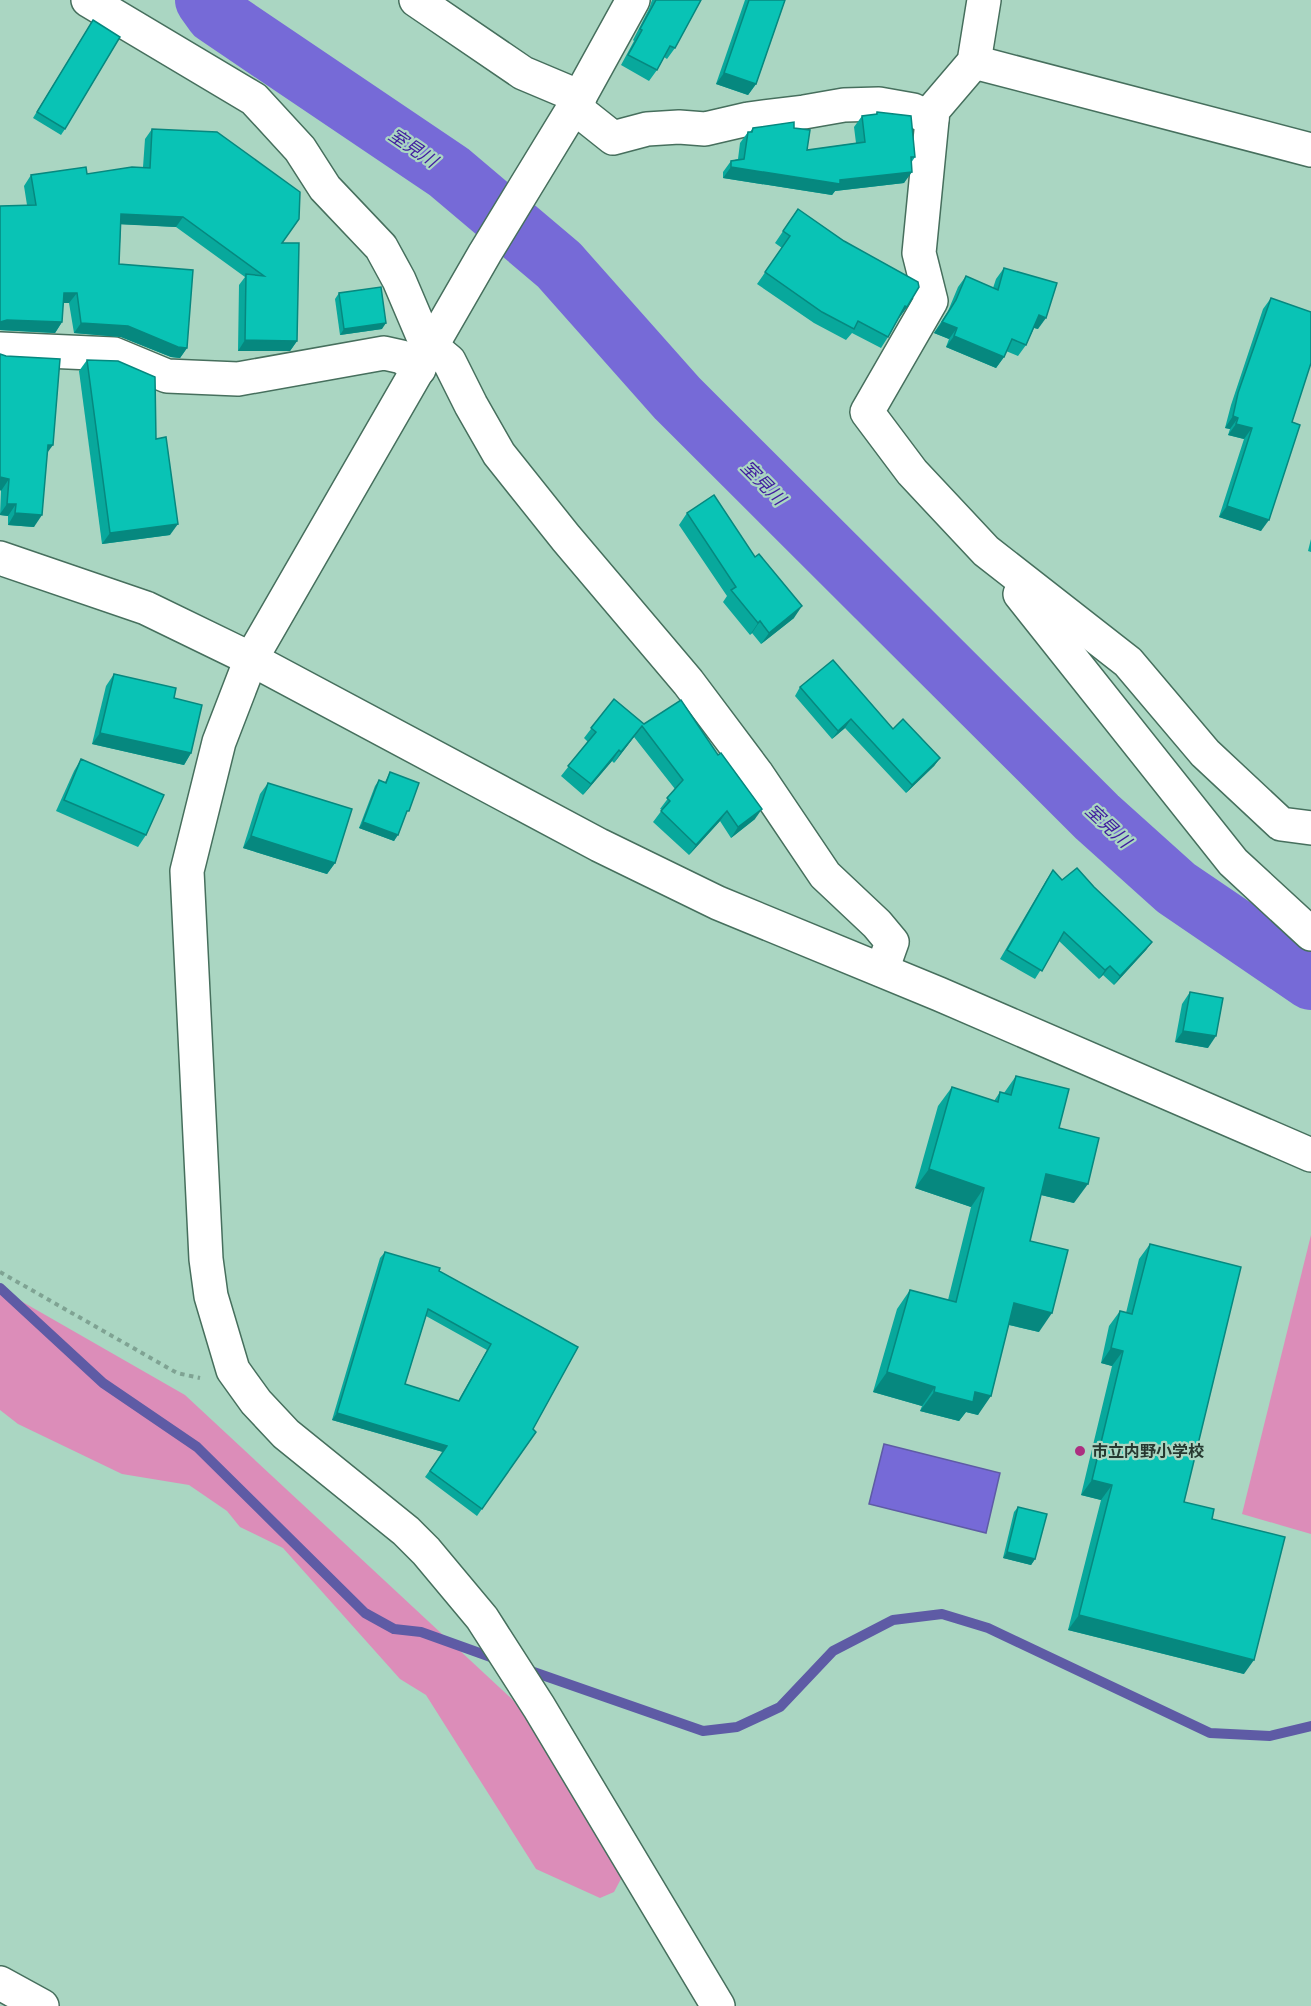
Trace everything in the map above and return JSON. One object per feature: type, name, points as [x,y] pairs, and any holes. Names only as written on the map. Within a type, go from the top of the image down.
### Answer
[{"type":"street","points":[[88,0],[254,99],[272,118],[300,149],[325,188],[381,247],[399,279],[425,341],[425,358]]},
{"type":"street","points":[[416,0],[523,73],[577,102],[613,138],[647,129],[679,127],[705,129],[748,119],[844,105],[879,104],[913,110],[932,119]]},
{"type":"street","points":[[633,0],[577,102],[485,253],[251,659],[219,742],[187,871],[206,1259],[212,1296],[233,1370],[256,1402],[286,1434],[406,1531],[426,1551],[482,1618],[539,1707],[718,2006]]},
{"type":"street","points":[[984,0],[974,62],[933,110],[919,253],[930,302],[867,412],[912,472],[986,551],[1233,862],[1311,934]]},
{"type":"street","points":[[974,62],[1311,150]]},
{"type":"street","points":[[0,349],[114,354],[167,376],[238,379],[384,353],[449,361],[499,454],[566,538],[688,682],[757,774],[825,875],[877,924],[892,942],[882,970]]},
{"type":"street","points":[[986,551],[1128,662],[1205,753],[1281,824],[1311,828]]},
{"type":"street","points":[[0,558],[146,608],[251,659],[599,845],[718,903],[1147,1082],[1311,1155]]},
{"type":"street","points":[[0,1983],[42,2006]]},
{"type":"path","points":[[0,1272],[177,1373],[215,1382],[233,1370]]},
{"type":"shaded area","points":[[1311,1235],[1311,1534],[1242,1514]]},
{"type":"shaded area","points":[[0,1289],[185,1395],[513,1700],[573,1786],[622,1877],[614,1892],[600,1898],[536,1869],[426,1695],[400,1679],[283,1548],[240,1527],[227,1511],[189,1485],[122,1474],[18,1424],[0,1410]]},
{"type":"shaded area","points":[[884,1444],[1000,1473],[986,1533],[869,1504]]},
{"type":"building","points":[[656,0],[701,0],[675,48],[670,46],[657,70],[628,55]]},
{"type":"building","points":[[749,0],[785,0],[756,84],[724,73]]},
{"type":"building","points":[[93,20],[120,37],[65,129],[37,112]]},
{"type":"building","points":[[877,112],[911,116],[915,157],[911,157],[912,172],[840,180],[840,184],[731,167],[731,161],[744,159],[748,132],[752,132],[753,128],[794,122],[794,128],[810,130],[807,150],[865,142],[862,116],[877,114]]},
{"type":"building","points":[[152,129],[217,132],[300,192],[299,219],[282,243],[299,243],[297,341],[245,340],[246,274],[264,276],[183,217],[121,214],[119,264],[193,270],[187,348],[178,347],[128,326],[81,323],[77,293],[64,293],[62,322],[7,320],[0,322],[0,206],[36,205],[31,175],[86,167],[87,174],[132,167],[150,168]]},
{"type":"building","points":[[798,209],[844,241],[918,282],[919,287],[907,307],[905,306],[888,337],[858,321],[854,329],[822,312],[765,272],[790,236],[783,231]]},
{"type":"building","points":[[1004,268],[1057,283],[1046,318],[1039,315],[1026,345],[1012,339],[1004,357],[954,336],[957,328],[942,322],[956,300],[966,276],[998,290]]},
{"type":"building","points":[[381,287],[386,323],[344,329],[339,293]]},
{"type":"building","points":[[1271,298],[1311,312],[1311,363],[1292,422],[1300,425],[1269,520],[1227,506],[1252,428],[1236,424],[1238,418],[1233,416],[1238,393]]},
{"type":"building","points":[[0,354],[60,359],[53,445],[48,445],[42,515],[15,513],[16,504],[7,504],[9,479],[0,477]]},
{"type":"building","points":[[87,360],[118,361],[155,377],[156,439],[166,437],[178,524],[110,533]]},
{"type":"building","points":[[714,495],[755,557],[759,554],[802,606],[769,633],[731,590],[736,587],[687,513]]},
{"type":"building","points":[[833,660],[893,729],[903,719],[940,758],[912,785],[851,719],[838,731],[800,687]]},
{"type":"building","points":[[114,674],[176,688],[174,698],[202,705],[191,753],[100,733]]},
{"type":"building","points":[[614,699],[644,724],[681,700],[718,755],[721,753],[762,809],[738,827],[727,811],[696,845],[661,811],[670,801],[667,798],[683,780],[642,726],[591,784],[568,766],[596,732],[591,728]]},
{"type":"building","points":[[81,759],[164,795],[146,835],[64,800]]},
{"type":"building","points":[[390,772],[419,783],[398,835],[363,822],[379,780],[386,783]]},
{"type":"building","points":[[268,783],[352,809],[335,863],[251,836]]},
{"type":"building","points":[[1077,868],[1152,942],[1120,976],[1110,966],[1105,970],[1064,932],[1042,971],[1007,950],[1053,870],[1062,880]]},
{"type":"building","points":[[1190,992],[1223,998],[1216,1036],[1183,1031]]},
{"type":"building","points":[[1016,1076],[1069,1089],[1059,1128],[1099,1138],[1088,1184],[1046,1174],[1030,1241],[1068,1250],[1052,1313],[1014,1303],[991,1396],[975,1392],[973,1402],[934,1392],[935,1387],[887,1372],[910,1290],[956,1302],[984,1188],[929,1169],[952,1087],[998,1102],[1000,1092],[1011,1095]]},
{"type":"building","points":[[1150,1244],[1241,1267],[1184,1502],[1214,1509],[1212,1519],[1285,1537],[1254,1660],[1079,1615],[1112,1485],[1092,1480],[1123,1351],[1111,1348],[1120,1311],[1132,1314]]},
{"type":"building","points":[[385,1252],[440,1268],[439,1271],[578,1347],[533,1429],[536,1432],[482,1509],[430,1471],[447,1446],[337,1413]],"holes":[[[428,1309],[491,1344],[459,1401],[405,1384]]]},
{"type":"building","points":[[1018,1507],[1047,1514],[1035,1559],[1007,1552]]},
{"type":"waterway","name":"室見川","points":[[205,0],[215,14],[449,172],[559,265],[677,398],[1097,817],[1176,888],[1311,980]]},
{"type":"waterway","points":[[0,1288],[103,1383],[197,1447],[365,1613],[394,1629],[421,1632],[499,1660]]},
{"type":"waterway","points":[[525,1669],[703,1731],[737,1727],[780,1707],[833,1651],[893,1620],[942,1614],[988,1628],[1210,1733],[1270,1736],[1311,1726]]},
{"type":"place","name":"市立内野小学校","points":[[1080,1451]]}]
